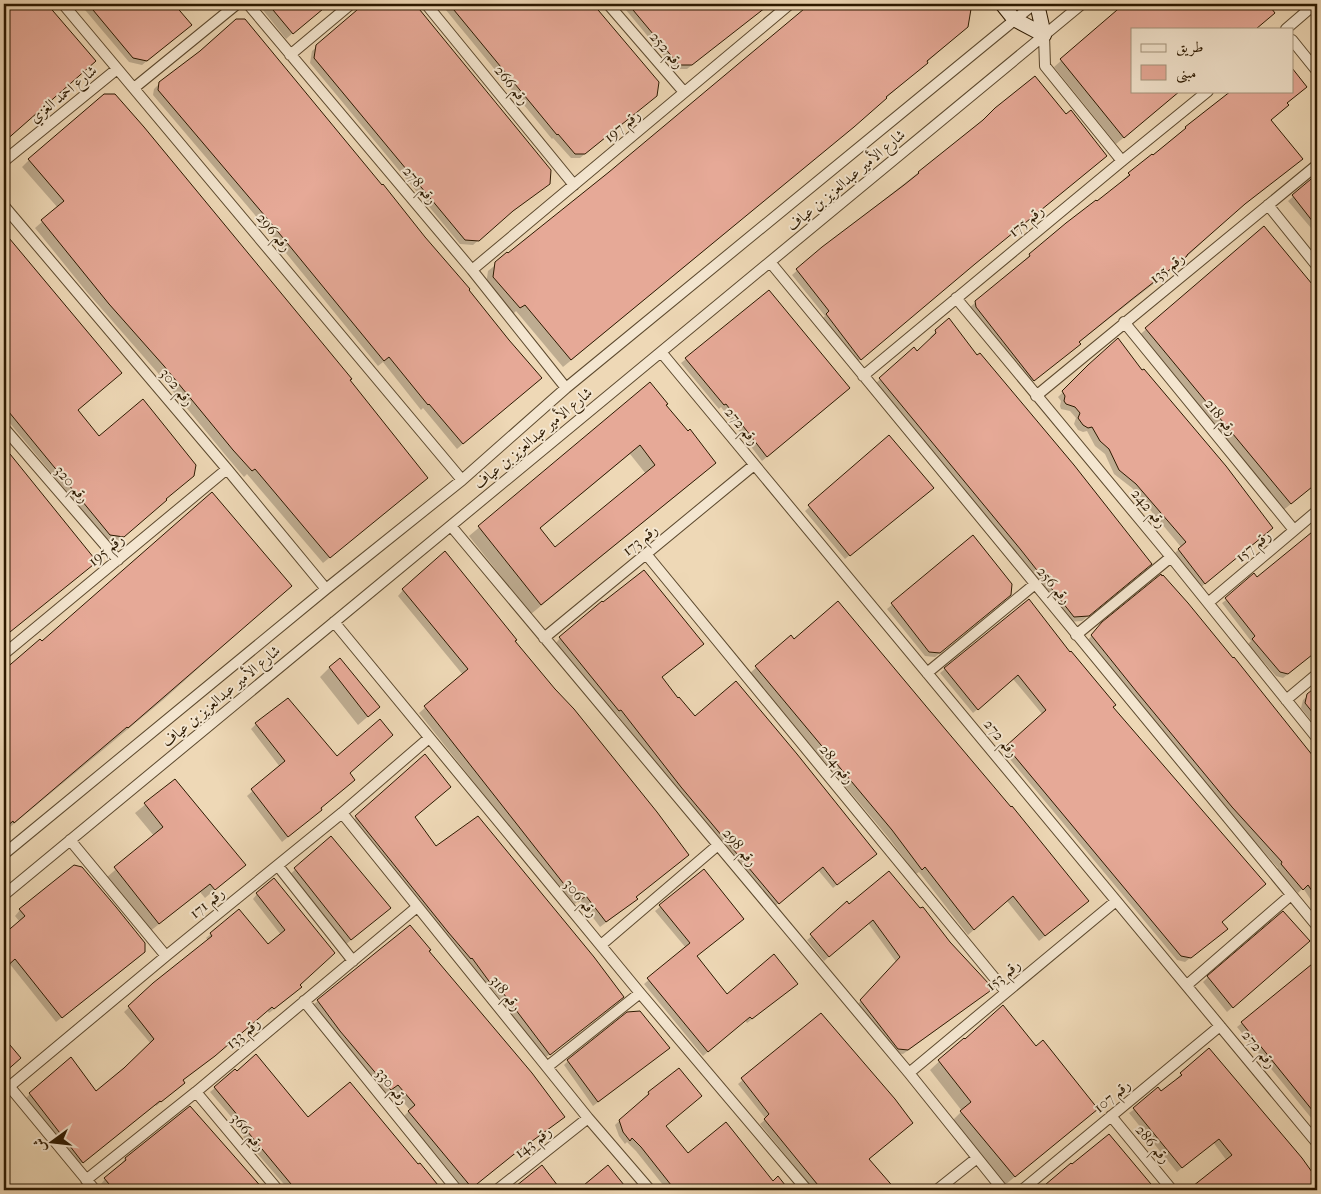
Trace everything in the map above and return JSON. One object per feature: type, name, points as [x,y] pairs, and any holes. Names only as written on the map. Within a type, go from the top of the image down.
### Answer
[{"type":"street","name":"رقم 296","points":[[63,4],[462,480]]},
{"type":"street","points":[[134,88],[236,4]]},
{"type":"street","name":"رقم 278","points":[[248,4],[472,270],[566,388]]},
{"type":"street","points":[[290,55],[351,4]]},
{"type":"street","name":"رقم 266","points":[[426,4],[574,185]]},
{"type":"street","name":"رقم 252","points":[[608,4],[684,92]]},
{"type":"street","name":"رقم 197","points":[[472,270],[790,4]]},
{"type":"street","points":[[1002,4],[1014,19],[1044,36]]},
{"type":"street","name":"شارع الأمير عبدالعزيز بن عياف","points":[[4,854],[326,589],[462,480],[566,388],[1034,4]]},
{"type":"street","points":[[1037,4],[1044,36],[1046,66],[1122,161]]},
{"type":"street","name":"شارع الأمير عبدالعزيز بن عياف","points":[[4,895],[1082,4]]},
{"type":"street","points":[[1287,28],[1314,4]]},
{"type":"street","points":[[1294,42],[1317,71]]},
{"type":"street","name":"شارع احمد الغزي","points":[[4,161],[117,69]]},
{"type":"street","name":"رقم 175","points":[[863,376],[1207,92]]},
{"type":"street","name":"رقم 135","points":[[1036,396],[1317,165]]},
{"type":"street","points":[[1268,205],[1317,266]]},
{"type":"street","name":"رقم 302","points":[[4,206],[326,589]]},
{"type":"street","name":"رقم 256","points":[[770,262],[1317,926]]},
{"type":"street","name":"رقم 242","points":[[956,298],[1171,557],[1317,738]]},
{"type":"street","name":"رقم 218","points":[[1124,322],[1294,530]]},
{"type":"street","name":"رقم 272","points":[[661,352],[1317,1143]]},
{"type":"street","name":"رقم 320","points":[[4,428],[118,560]]},
{"type":"street","name":"رقم 173","points":[[544,638],[754,465]]},
{"type":"street","name":"رقم 195","points":[[5,650],[118,560],[227,469]]},
{"type":"street","name":"رقم 157","points":[[1208,603],[1317,511]]},
{"type":"street","name":"رقم 298","points":[[451,526],[909,1073],[1003,1190]]},
{"type":"street","name":"رقم 284","points":[[646,554],[1006,992]]},
{"type":"street","points":[[1076,635],[1171,557]]},
{"type":"street","points":[[928,673],[1035,584]]},
{"type":"street","name":"رقم 306","points":[[334,622],[640,993],[807,1190]]},
{"type":"street","points":[[1286,700],[1317,674]]},
{"type":"street","name":"رقم 171","points":[[7,1089],[166,956],[342,813],[429,738]]},
{"type":"street","name":"رقم 318","points":[[342,813],[588,1118],[650,1190]]},
{"type":"street","points":[[70,840],[166,956]]},
{"type":"street","points":[[601,945],[718,845]]},
{"type":"street","points":[[278,866],[353,961]]},
{"type":"street","points":[[1186,985],[1291,895]]},
{"type":"street","name":"رقم 153","points":[[909,1073],[1116,901]]},
{"type":"street","name":"رقم 133","points":[[86,1180],[196,1092],[417,907]]},
{"type":"street","points":[[547,1067],[640,993]]},
{"type":"street","name":"رقم 330","points":[[304,1001],[457,1190]]},
{"type":"street","name":"رقم 107","points":[[1022,1190],[1220,1026]]},
{"type":"street","points":[[7,1089],[95,1190]]},
{"type":"street","name":"رقم 366","points":[[196,1092],[278,1190]]},
{"type":"street","name":"رقم 286","points":[[1111,1116],[1172,1190]]},
{"type":"street","name":"رقم 143","points":[[497,1190],[588,1118]]},
{"type":"street","points":[[937,1190],[977,1158]]},
{"type":"building","points":[[4,4],[47,4],[96,61],[4,142]]},
{"type":"building","points":[[88,4],[174,4],[192,25],[147,61],[133,58]]},
{"type":"building","points":[[268,4],[329,4],[293,34]]},
{"type":"building","points":[[364,4],[415,4],[551,170],[550,184],[513,211],[479,241],[465,240],[314,58],[316,45]]},
{"type":"building","points":[[449,4],[593,4],[659,82],[657,96],[585,154],[575,154],[557,135]]},
{"type":"building","points":[[628,4],[770,4],[692,65],[679,65]]},
{"type":"building","points":[[810,4],[967,4],[971,9],[968,27],[927,61],[928,63],[886,97],[854,127],[571,360],[525,305],[520,308],[493,277],[495,262],[609,172]]},
{"type":"building","points":[[1124,4],[1268,4],[1275,13],[1257,28],[1131,28],[1131,92],[1179,92],[1124,138],[1060,59]]},
{"type":"building","points":[[236,19],[245,19],[542,378],[463,444],[389,357],[384,361],[158,90],[159,82],[200,51]]},
{"type":"building","points":[[1294,71],[1307,87],[1287,103],[1289,105],[1271,120],[1303,159],[1245,204],[1187,256],[1079,342],[1081,344],[1034,381],[976,307],[975,301],[1030,256],[1029,254],[1066,223],[1130,175],[1128,173],[1153,155],[1230,92],[1294,92]]},
{"type":"building","points":[[1035,76],[1066,114],[1071,110],[1107,156],[861,360],[826,314],[829,311],[796,269],[919,173]]},
{"type":"building","points":[[104,94],[115,94],[144,127],[352,379],[350,380],[428,478],[330,558],[255,469],[252,471],[233,450],[164,366],[109,304],[41,220],[64,201],[28,159]]},
{"type":"building","points":[[1317,174],[1317,227],[1292,195]]},
{"type":"building","points":[[1264,226],[1317,290],[1317,483],[1291,504],[1145,328]]},
{"type":"building","points":[[4,232],[122,373],[78,410],[99,436],[143,399],[196,465],[194,476],[124,537],[110,535],[4,406]]},
{"type":"building","points":[[769,290],[850,388],[767,457],[726,404],[724,405],[685,358]]},
{"type":"building","points":[[949,318],[977,355],[980,353],[1074,465],[1152,564],[1089,616],[1074,617],[879,378],[914,347],[917,351],[936,333],[935,330]]},
{"type":"building","points":[[1118,338],[1142,370],[1144,369],[1226,466],[1273,528],[1205,584],[1178,549],[1186,542],[1136,484],[1119,470],[1109,449],[1100,441],[1092,427],[1088,428],[1083,425],[1078,418],[1080,413],[1075,407],[1066,404],[1064,401],[1065,396],[1062,391]]},
{"type":"building","points":[[650,382],[668,404],[666,405],[688,431],[690,429],[716,463],[541,605],[478,526]],"holes":[[[640,445],[655,465],[555,547],[540,528]]]},
{"type":"building","points":[[889,435],[934,488],[850,556],[808,505]]},
{"type":"building","points":[[10,454],[94,558],[93,565],[10,632],[4,624],[4,459]]},
{"type":"building","points":[[212,492],[292,586],[128,728],[14,823],[13,821],[4,829],[4,670],[40,639],[42,641]]},
{"type":"building","points":[[1317,528],[1317,651],[1288,674],[1280,672],[1252,639],[1255,636],[1225,598],[1254,573],[1257,577]]},
{"type":"building","points":[[973,535],[1012,584],[1011,595],[940,653],[929,652],[891,603]]},
{"type":"building","points":[[445,551],[517,640],[515,641],[574,709],[657,812],[689,855],[636,897],[638,899],[606,922],[586,896],[578,902],[424,706],[468,669],[402,589]]},
{"type":"building","points":[[644,570],[704,644],[662,677],[678,698],[695,716],[736,681],[877,854],[837,885],[823,867],[779,904],[559,637],[602,601]]},
{"type":"building","points":[[1161,574],[1234,657],[1317,761],[1317,898],[1308,885],[1303,890],[1281,864],[1282,862],[1232,807],[1091,635],[1102,622]]},
{"type":"building","points":[[1029,599],[1070,652],[1116,705],[1113,707],[1266,884],[1222,922],[1228,929],[1191,958],[1181,956],[1006,746],[1046,710],[1018,675],[978,710],[944,668]]},
{"type":"building","points":[[838,601],[1012,806],[1089,901],[1045,936],[1013,896],[974,930],[925,867],[922,870],[892,830],[755,666],[791,635],[794,639]]},
{"type":"building","points":[[340,658],[380,707],[368,717],[329,667]]},
{"type":"building","points":[[1317,686],[1317,718],[1305,703],[1307,694]]},
{"type":"building","points":[[288,698],[337,756],[380,719],[393,735],[350,773],[355,780],[288,837],[251,789],[285,761],[255,723]]},
{"type":"building","points":[[425,754],[451,787],[415,817],[436,846],[478,816],[594,957],[624,997],[550,1055],[497,985],[494,988],[472,958],[448,932],[355,816]]},
{"type":"building","points":[[175,779],[246,865],[215,890],[210,884],[159,924],[114,867],[163,827],[144,803]]},
{"type":"building","points":[[331,836],[391,908],[351,940],[294,868]]},
{"type":"building","points":[[74,865],[82,867],[116,907],[145,943],[145,952],[62,1018],[15,959],[4,969],[4,934],[25,916],[19,909]]},
{"type":"building","points":[[704,869],[744,919],[697,956],[727,994],[774,954],[798,984],[752,1019],[750,1017],[708,1052],[647,978],[690,943],[659,905]]},
{"type":"building","points":[[889,871],[920,908],[923,907],[950,942],[990,985],[990,991],[908,1050],[898,1049],[860,1000],[900,957],[873,920],[829,957],[810,934],[847,901],[849,904]]},
{"type":"building","points":[[274,878],[335,953],[300,985],[302,987],[274,1009],[272,1007],[215,1056],[183,1080],[185,1083],[83,1163],[29,1093],[71,1057],[96,1091],[124,1068],[154,1039],[128,1006],[153,983],[212,936],[210,933],[239,909],[268,944],[285,930],[256,893]]},
{"type":"building","points":[[1283,911],[1310,941],[1233,1008],[1207,976]]},
{"type":"building","points":[[410,925],[431,950],[429,951],[532,1073],[565,1117],[472,1188],[408,1111],[415,1105],[398,1085],[391,1090],[340,1031],[317,1000]]},
{"type":"building","points":[[1317,960],[1317,1116],[1241,1022]]},
{"type":"building","points":[[1003,1005],[1036,1046],[1043,1040],[1098,1109],[1015,1177],[960,1111],[971,1102],[938,1060]]},
{"type":"building","points":[[640,1011],[670,1048],[598,1102],[567,1060],[627,1012]]},
{"type":"building","points":[[821,1013],[895,1099],[913,1123],[869,1159],[896,1190],[822,1190],[764,1119],[769,1114],[741,1078]]},
{"type":"building","points":[[4,1038],[21,1058],[4,1073]]},
{"type":"building","points":[[1209,1048],[1302,1158],[1317,1179],[1317,1190],[1188,1190],[1232,1155],[1219,1139],[1182,1168],[1133,1108],[1158,1087],[1161,1091],[1182,1075],[1180,1073]]},
{"type":"building","points":[[256,1054],[308,1117],[350,1082],[442,1190],[296,1190],[247,1131],[249,1129],[214,1087],[235,1069],[237,1071]]},
{"type":"building","points":[[679,1068],[702,1096],[666,1126],[688,1153],[726,1122],[773,1181],[778,1176],[789,1190],[675,1190],[641,1147],[632,1138],[630,1141],[623,1132],[619,1120],[649,1094],[648,1092]]},
{"type":"building","points":[[190,1106],[264,1190],[114,1190],[104,1178],[126,1160],[125,1158]]},
{"type":"building","points":[[1109,1134],[1156,1190],[1039,1190],[1071,1163]]},
{"type":"building","points":[[542,1165],[561,1190],[511,1190]]},
{"type":"building","points":[[608,1165],[628,1190],[578,1190]]}]
